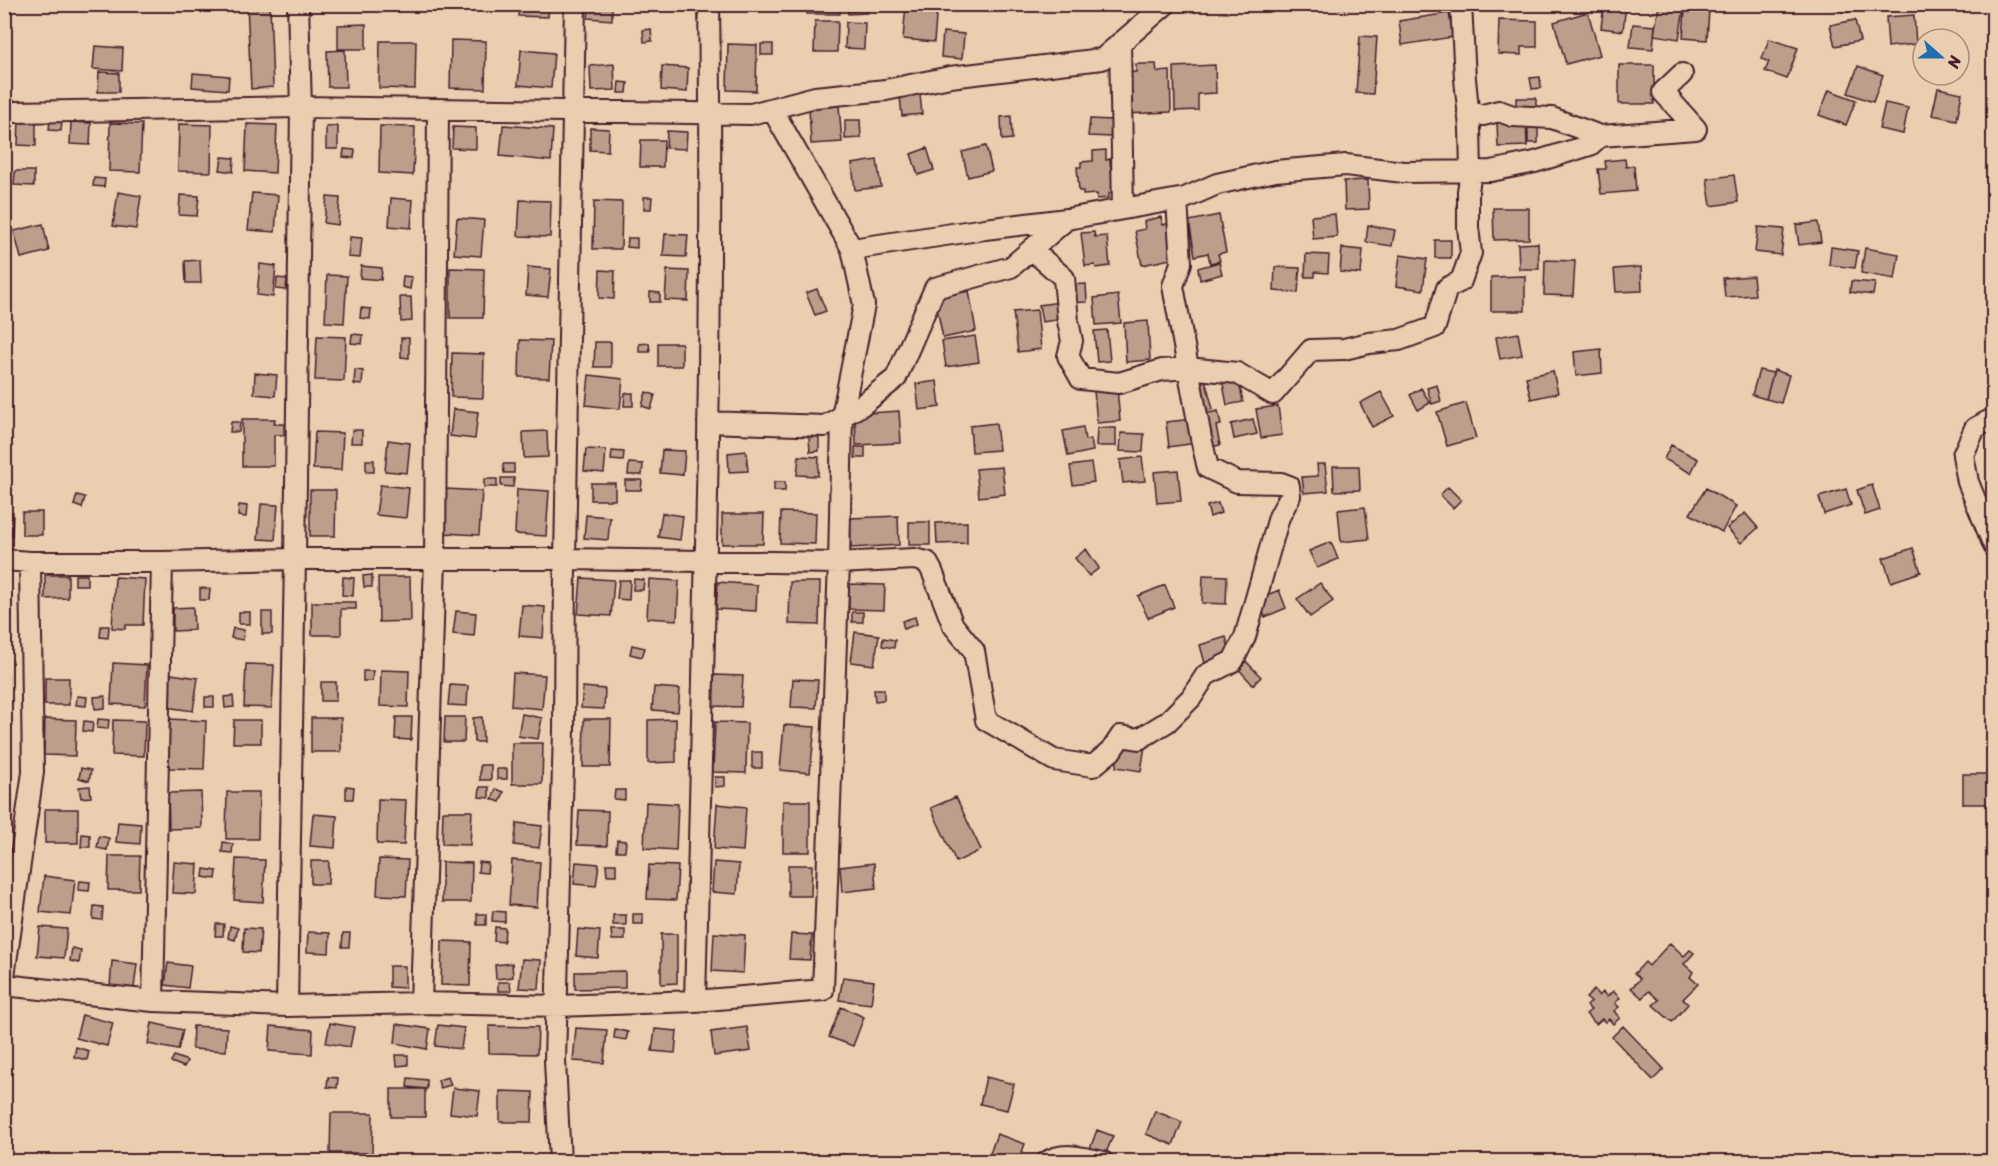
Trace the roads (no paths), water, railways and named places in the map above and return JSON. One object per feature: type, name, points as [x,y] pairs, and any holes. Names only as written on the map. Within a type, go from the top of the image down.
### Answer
[{"type":"street","points":[[287,1006],[301,107],[298,4]]},
{"type":"street","points":[[560,1161],[555,1061],[564,730],[575,4]]},
{"type":"street","points":[[695,1001],[708,422],[709,4]]},
{"type":"street","points":[[15,112],[301,107],[751,114],[815,97],[886,90],[950,77],[1102,59],[1166,4]]},
{"type":"street","points":[[1032,250],[1064,278],[1072,341],[1068,356],[1081,379],[1119,383],[1162,370],[1188,368],[1237,373],[1273,394],[1311,350],[1344,349],[1369,343],[1399,340],[1435,327],[1447,288],[1461,281],[1471,254],[1468,191],[1471,171],[1461,4]]},
{"type":"street","points":[[1120,43],[1123,209]]},
{"type":"street","points":[[1468,112],[1483,115],[1499,111],[1514,116],[1552,118],[1600,136],[1696,129],[1663,92],[1682,74]]},
{"type":"street","points":[[4,986],[153,1001],[287,1006],[421,1003],[557,1006],[695,1001],[823,990],[842,417],[864,305],[852,249],[772,109]]},
{"type":"street","points":[[421,1003],[435,559],[438,110]]},
{"type":"street","points":[[852,249],[1067,219],[1177,200],[1216,184],[1275,171],[1346,165],[1403,172],[1491,171],[1535,162],[1590,145],[1600,136]]},
{"type":"street","points":[[4,560],[162,562],[295,559],[565,559],[838,563],[914,559],[927,562],[952,625],[974,651],[986,720],[1054,760],[1093,766],[1111,751],[1121,736],[1139,739],[1167,722],[1191,698],[1206,675],[1233,661],[1245,637],[1279,517],[1290,496],[1289,486],[1281,483],[1237,482],[1208,468],[1173,286],[1181,263],[1177,200]]},
{"type":"street","points":[[708,422],[825,426],[842,417],[862,405],[896,378],[935,288],[1011,267],[1067,219]]},
{"type":"street","points":[[1994,418],[1975,428],[1963,455],[1968,482],[1994,546]]},
{"type":"street","points":[[4,976],[33,772],[30,562]]},
{"type":"street","points":[[153,1001],[162,562]]},
{"type":"street","points":[[1047,1161],[1055,1156],[1063,1156],[1103,1161]]}]
